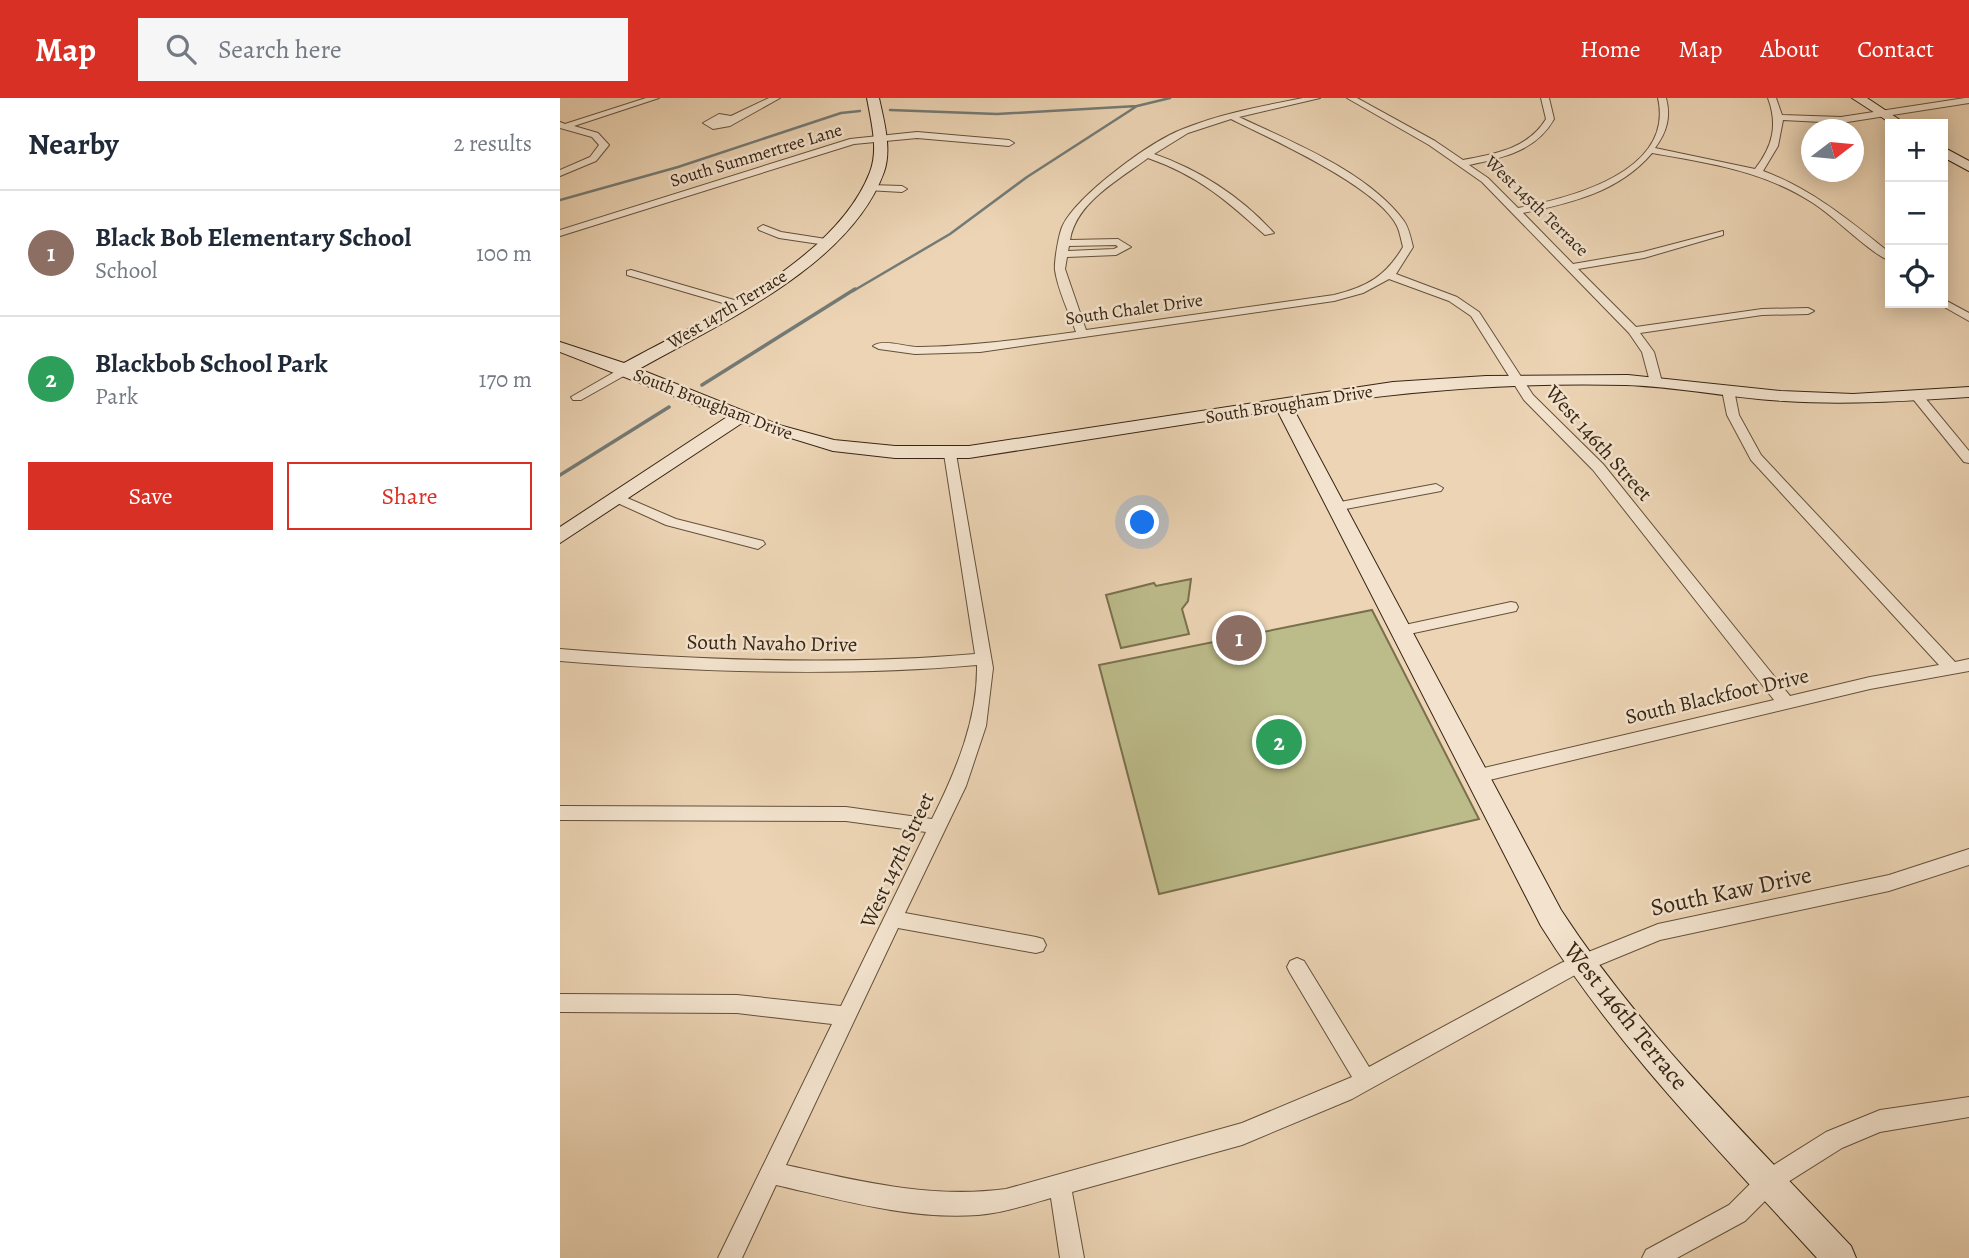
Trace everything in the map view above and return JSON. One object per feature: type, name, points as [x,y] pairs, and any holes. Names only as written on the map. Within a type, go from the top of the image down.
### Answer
[{"type":"street","points":[[563,126],[655,98]]},
{"type":"street","points":[[732,119],[776,98]]},
{"type":"street","name":"West 147th Terrace","points":[[625,370],[801,263],[855,213],[878,171],[879,138],[873,98]]},
{"type":"street","points":[[1265,98],[1274,107]]},
{"type":"street","points":[[1082,334],[1062,278],[1062,249],[1068,226],[1082,205],[1100,187],[1146,154],[1185,131],[1231,116],[1316,98]]},
{"type":"street","name":"West 145th Terrace","points":[[1351,98],[1463,163],[1517,211],[1633,331],[1648,352],[1656,382]]},
{"type":"street","points":[[1463,163],[1502,154],[1533,140],[1550,119],[1545,98]]},
{"type":"street","points":[[1517,211],[1567,200],[1605,187],[1627,175],[1650,150],[1665,121],[1662,98]]},
{"type":"street","points":[[1757,173],[1777,142],[1779,117],[1772,98]]},
{"type":"street","points":[[1858,98],[1892,119]]},
{"type":"street","points":[[1779,117],[1829,121],[1885,115],[1969,100]]},
{"type":"street","points":[[1231,116],[1354,180],[1379,198],[1402,226],[1408,245],[1404,260],[1388,275]]},
{"type":"street","points":[[560,173],[593,159],[604,145],[595,135],[563,126]]},
{"type":"street","name":"South Summertree Lane","points":[[560,233],[833,146],[917,135],[1009,143]]},
{"type":"street","points":[[1650,150],[1757,173],[1807,195],[1885,254]]},
{"type":"street","points":[[1146,154],[1177,165],[1218,188],[1269,233]]},
{"type":"street","points":[[1948,154],[1969,167]]},
{"type":"street","points":[[870,188],[902,188]]},
{"type":"street","name":"West 147th Terrace","points":[[763,228],[779,235],[826,242]]},
{"type":"street","points":[[1573,267],[1644,255],[1719,233]]},
{"type":"street","points":[[1118,242],[1126,247],[1116,252],[1062,249],[1118,242]]},
{"type":"street","points":[[631,273],[737,304]]},
{"type":"street","name":"South Chalet Drive","points":[[879,346],[945,352],[1082,334],[1334,298],[1359,291],[1388,275]]},
{"type":"street","name":"West 146th Street","points":[[1388,275],[1441,293],[1475,314],[1545,417],[1598,467],[1786,703]]},
{"type":"street","points":[[1948,306],[1969,318]]},
{"type":"street","points":[[1633,331],[1762,312],[1808,312]]},
{"type":"street","name":"South Brougham Drive","points":[[560,347],[800,438],[833,445],[895,452],[950,454],[1032,445],[1393,387],[1577,378],[1656,382],[1820,398],[1969,392]]},
{"type":"street","name":"South Brougham Drive","points":[[577,397],[625,370]]},
{"type":"street","points":[[1728,390],[1733,415],[1756,457],[1951,668]]},
{"type":"street","points":[[1917,396],[1969,459]]},
{"type":"street","name":"West 146th Terrace","points":[[1283,405],[1551,918],[1580,964],[1642,1043],[1839,1258]]},
{"type":"street","points":[[560,536],[741,416]]},
{"type":"street","name":"West 147th Street","points":[[730,1258],[938,827],[968,761],[978,726],[984,695],[984,659],[950,454]]},
{"type":"street","points":[[1335,506],[1436,488]]},
{"type":"street","points":[[618,498],[671,522],[758,544]]},
{"type":"street","points":[[1400,631],[1511,607]]},
{"type":"street","name":"South Navaho Drive","points":[[560,655],[636,661],[903,666],[984,659]]},
{"type":"street","name":"South Blackfoot Drive","points":[[1477,776],[1786,703],[1969,664]]},
{"type":"street","points":[[560,813],[846,814],[938,827]]},
{"type":"street","name":"South Kaw Drive","points":[[770,1173],[946,1206],[978,1206],[1242,1134],[1345,1092],[1486,1012],[1580,964],[1658,932],[1889,883],[1969,857]]},
{"type":"street","points":[[894,919],[1036,945]]},
{"type":"street","points":[[1297,967],[1366,1081]]},
{"type":"street","points":[[560,1003],[737,1004],[845,1016]]},
{"type":"street","points":[[1654,1258],[1737,1213],[1769,1181],[1834,1140],[1880,1121],[1969,1107]]},
{"type":"street","points":[[1060,1184],[1072,1258]]},
{"type":"shaded area","points":[[1191,579],[1188,601],[1182,609],[1189,634],[1121,648],[1106,595],[1154,583],[1156,586]]},
{"type":"shaded area","points":[[1372,610],[1479,819],[1159,894],[1099,665]]},
{"type":"waterway","points":[[1137,106],[1170,98]]},
{"type":"waterway","points":[[853,291],[950,234],[1027,177],[1137,106]]},
{"type":"waterway","points":[[890,110],[997,114],[1137,106]]},
{"type":"waterway","points":[[560,200],[678,167],[841,113],[860,111]]},
{"type":"waterway","points":[[702,385],[855,289]]},
{"type":"waterway","points":[[560,475],[669,407]]},
{"type":"place","name":"Black Bob Elementary School","points":[[1239,638]]},
{"type":"place","name":"Blackbob School Park","points":[[1279,742]]}]
